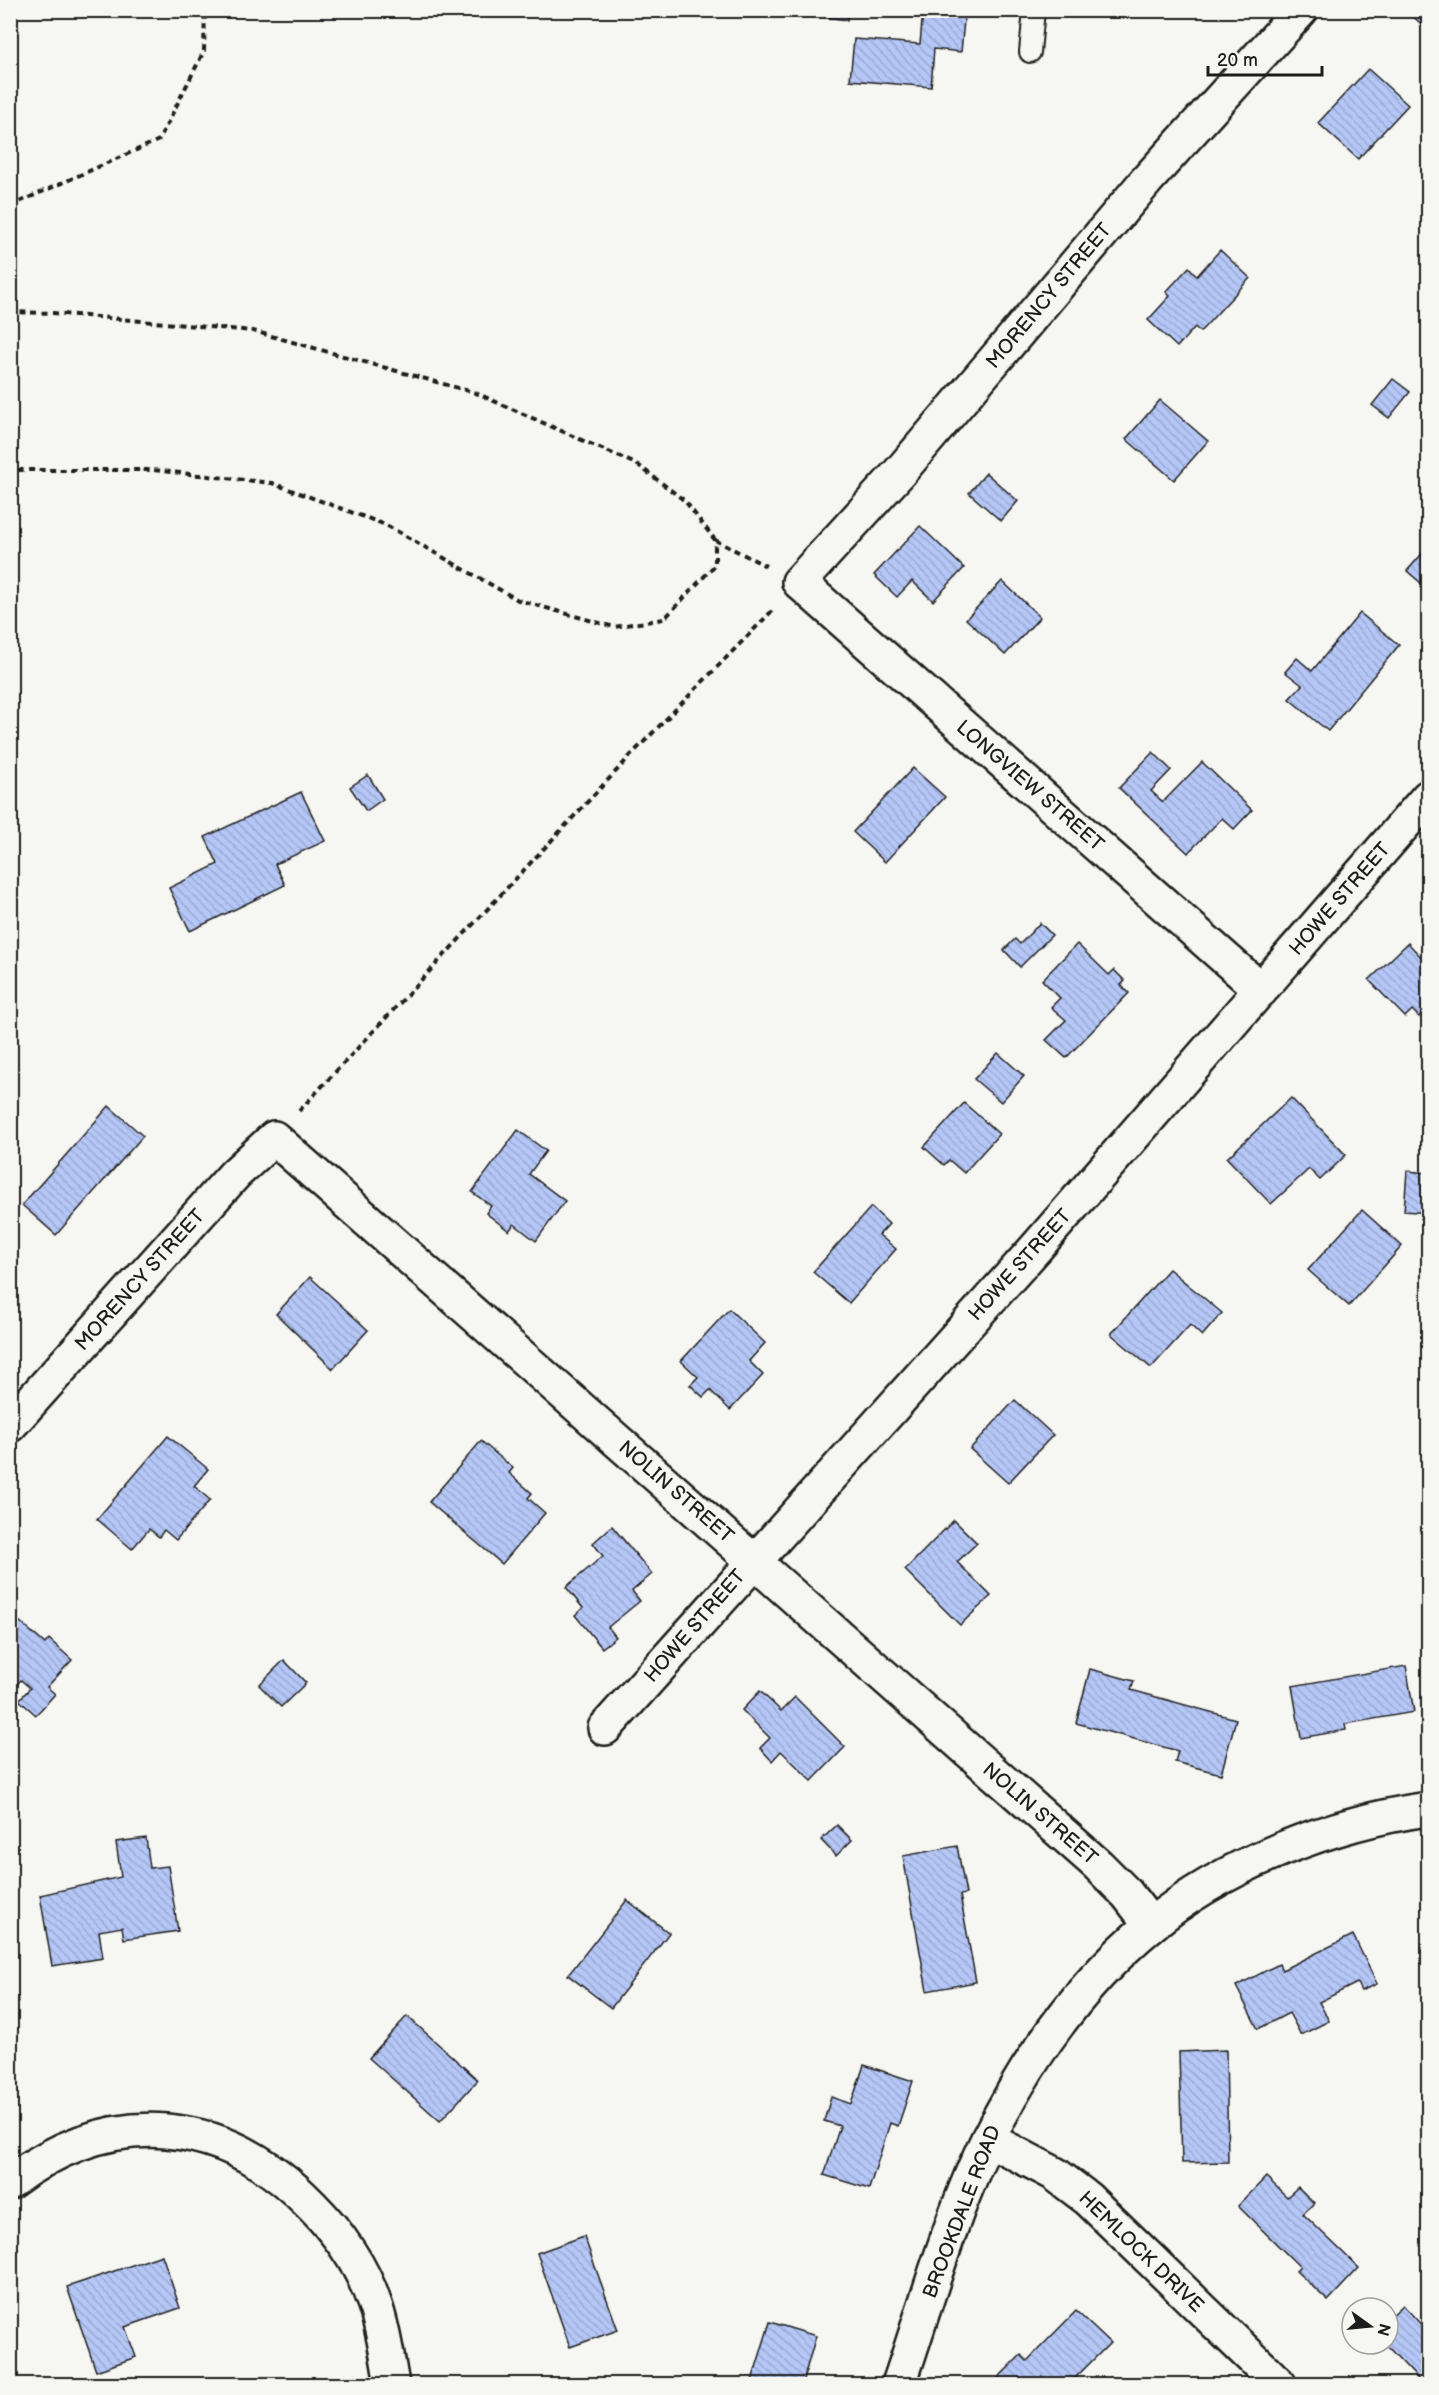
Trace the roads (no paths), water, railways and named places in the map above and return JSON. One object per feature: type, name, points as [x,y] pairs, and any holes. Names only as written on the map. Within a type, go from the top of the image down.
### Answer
[{"type":"street","name":"MORENCY STREET","points":[[799,582],[914,455],[1147,180],[1301,10]]},
{"type":"street","name":"LONGVIEW STREET","points":[[799,582],[1261,990]]},
{"type":"street","name":"HOWE STREET","points":[[605,1728],[1035,1249],[1428,796]]},
{"type":"street","name":"MORENCY STREET","points":[[10,1425],[228,1182],[274,1138]]},
{"type":"street","name":"NOLIN STREET","points":[[274,1138],[1098,1864],[1127,1894],[1151,1925]]},
{"type":"street","name":"BROOKDALE ROAD","points":[[899,2385],[955,2223],[988,2139],[1039,2050],[1069,2008],[1151,1925],[1198,1893],[1296,1844],[1349,1826],[1428,1809]]},
{"type":"street","points":[[10,2182],[62,2150],[101,2137],[141,2130],[181,2132],[221,2142],[259,2161],[289,2182],[327,2221],[355,2261],[375,2303],[392,2385]]},
{"type":"street","name":"HEMLOCK DRIVE","points":[[988,2139],[1055,2174],[1088,2199],[1279,2385]]},
{"type":"lane","points":[[1030,52],[1034,10]]}]
